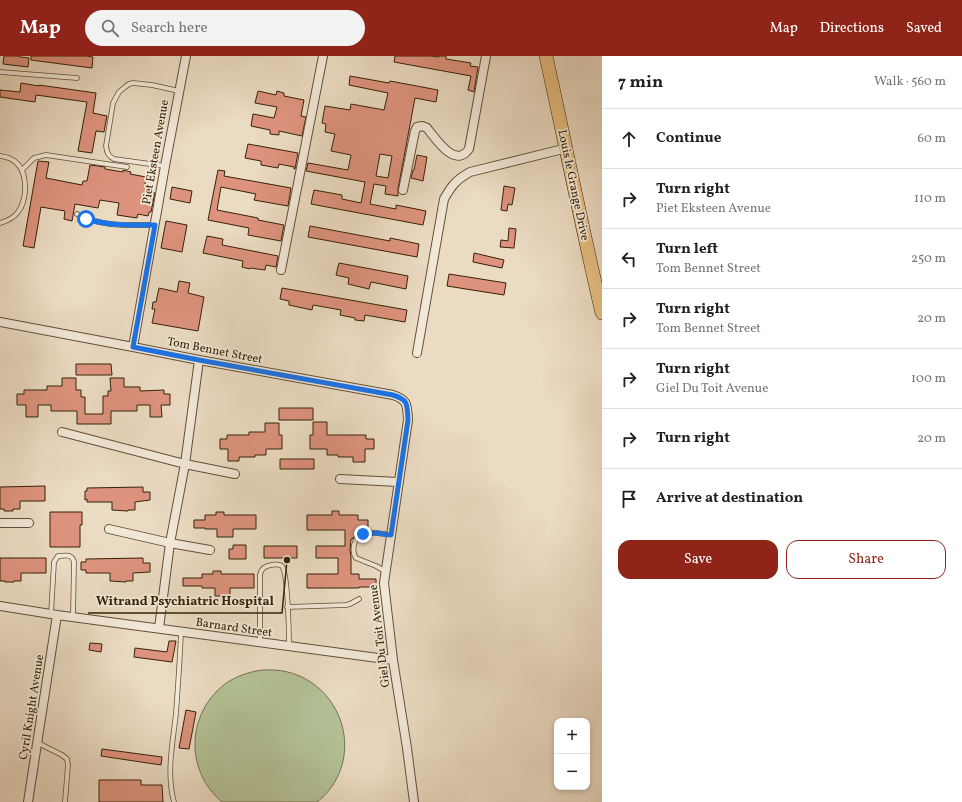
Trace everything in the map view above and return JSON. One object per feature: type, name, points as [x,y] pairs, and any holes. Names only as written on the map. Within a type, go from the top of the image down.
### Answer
[{"type":"main road","name":"Louis le Grange Drive","points":[[546,56],[567,148],[582,228],[602,313]]},
{"type":"street","name":"Piet Eksteen Avenue","points":[[133,347],[186,56]]},
{"type":"street","points":[[281,270],[323,56]]},
{"type":"street","points":[[403,190],[415,130],[417,127],[422,126],[426,128],[447,152],[452,155],[462,155],[469,149],[486,56]]},
{"type":"street","points":[[417,353],[444,199],[450,187],[470,172],[567,148]]},
{"type":"street","name":"Tom Bennet Street","points":[[0,322],[393,395],[402,398],[406,402],[408,420]]},
{"type":"street","points":[[159,628],[170,543],[185,464],[199,360]]},
{"type":"street","name":"Giel Du Toit Avenue","points":[[408,420],[384,583],[414,802]]},
{"type":"street","points":[[62,432],[185,464],[235,474]]},
{"type":"street","points":[[340,479],[398,482]]},
{"type":"street","points":[[0,523],[30,523]]},
{"type":"street","points":[[109,529],[170,543],[210,550]]},
{"type":"street","name":"Barnard Street","points":[[0,606],[394,660]]},
{"type":"street","name":"Cyril Knight Avenue","points":[[28,802],[38,743],[54,614]]},
{"type":"lane","points":[[0,72],[77,78]]},
{"type":"lane","points":[[165,166],[114,159],[108,155],[106,146],[113,103],[119,92],[125,87],[134,83],[179,91]]},
{"type":"lane","points":[[22,170],[34,158],[46,155],[127,167]]},
{"type":"lane","points":[[0,156],[14,160],[22,170],[26,183],[24,201],[18,213],[9,220],[0,223]]},
{"type":"lane","points":[[77,214],[86,219],[119,225],[155,225]]},
{"type":"lane","points":[[385,571],[356,558],[354,555],[354,549],[356,538],[361,534],[375,533],[391,535]]},
{"type":"lane","points":[[54,614],[54,562],[58,556],[70,556],[73,558],[74,562],[73,617]]},
{"type":"lane","points":[[260,642],[260,571],[272,564],[278,564],[283,568],[286,581],[289,646]]},
{"type":"lane","points":[[287,607],[346,605],[359,599]]},
{"type":"lane","points":[[174,802],[170,783],[171,751],[176,713],[182,632]]},
{"type":"lane","points":[[38,743],[67,759],[68,765],[65,802]]},
{"type":"green space","points":[[262,670],[287,672],[298,675],[309,681],[323,693],[334,707],[341,723],[344,740],[344,757],[339,773],[330,789],[317,802],[222,802],[210,789],[201,775],[196,759],[195,743],[197,726],[203,711],[212,696],[225,684],[243,675]]},
{"type":"building","points":[[4,56],[20,56],[29,58],[28,67],[3,64]]},
{"type":"building","points":[[31,56],[93,57],[92,68],[31,60]]},
{"type":"building","points":[[395,56],[446,56],[446,59],[471,63],[470,66],[478,67],[474,92],[468,90],[471,76],[394,62]]},
{"type":"building","points":[[350,76],[389,83],[390,81],[438,90],[436,102],[415,98],[398,196],[385,194],[386,186],[374,184],[370,204],[396,209],[396,205],[426,211],[423,225],[311,204],[314,190],[342,195],[342,199],[361,203],[365,182],[306,171],[308,163],[348,170],[351,155],[331,151],[335,134],[325,132],[326,124],[322,123],[325,106],[350,110],[351,104],[384,110],[388,93],[349,85]],"holes":[[[380,154],[392,156],[388,178],[376,176]]]},
{"type":"building","points":[[21,83],[96,93],[93,113],[107,116],[104,132],[96,131],[92,153],[78,151],[87,102],[36,95],[35,102],[0,97],[0,90],[20,92]]},
{"type":"building","points":[[258,91],[276,95],[277,91],[284,93],[284,96],[304,100],[301,116],[306,117],[302,136],[279,131],[279,135],[270,134],[270,130],[251,126],[253,114],[274,118],[277,107],[255,103]]},
{"type":"building","points":[[248,144],[298,153],[295,169],[294,167],[279,164],[278,168],[261,165],[261,161],[245,158]]},
{"type":"building","points":[[417,155],[427,157],[423,181],[411,178]]},
{"type":"building","points":[[38,161],[49,162],[46,178],[82,185],[83,181],[87,181],[90,165],[123,172],[123,170],[131,172],[130,174],[146,177],[145,184],[150,185],[149,192],[155,193],[151,212],[149,212],[148,216],[138,214],[137,218],[117,215],[119,203],[100,200],[98,208],[75,204],[72,221],[64,219],[65,211],[41,207],[34,248],[23,246]]},
{"type":"building","points":[[218,170],[225,171],[224,176],[291,188],[288,206],[254,200],[256,194],[221,187],[217,210],[284,225],[281,241],[248,235],[249,228],[208,220]]},
{"type":"building","points":[[504,186],[515,188],[512,205],[508,204],[507,211],[501,210]]},
{"type":"building","points":[[172,187],[192,191],[190,203],[170,199]]},
{"type":"building","points":[[166,221],[187,225],[182,252],[161,248]]},
{"type":"building","points":[[310,226],[390,241],[390,238],[419,244],[417,257],[308,237]]},
{"type":"building","points":[[509,228],[516,229],[514,248],[500,247],[501,240],[508,241]]},
{"type":"building","points":[[207,236],[223,239],[222,245],[278,256],[276,267],[266,265],[265,270],[250,269],[242,267],[243,261],[203,253]]},
{"type":"building","points":[[474,253],[504,260],[502,268],[473,262]]},
{"type":"building","points":[[339,263],[408,276],[406,289],[371,282],[369,289],[348,284],[349,278],[336,275]]},
{"type":"building","points":[[449,274],[506,283],[504,295],[447,286]]},
{"type":"building","points":[[179,281],[190,283],[188,293],[204,297],[198,331],[152,323],[155,309],[152,309],[153,302],[156,302],[159,288],[177,292]]},
{"type":"building","points":[[282,288],[407,310],[405,322],[365,315],[364,321],[355,320],[355,318],[340,315],[341,310],[313,305],[312,310],[289,305],[289,301],[280,299]]},
{"type":"building","points":[[76,364],[111,364],[112,375],[76,375]]},
{"type":"building","points":[[62,378],[76,378],[76,390],[81,390],[81,397],[85,397],[85,414],[103,414],[103,396],[108,396],[108,391],[111,391],[110,378],[124,378],[124,387],[140,387],[140,391],[164,390],[164,394],[170,394],[170,405],[161,405],[162,417],[150,417],[150,405],[137,405],[137,411],[111,411],[111,424],[77,424],[77,411],[51,411],[51,405],[38,405],[38,417],[26,417],[26,405],[17,405],[17,394],[24,394],[24,390],[47,390],[47,386],[62,386]]},
{"type":"building","points":[[279,408],[313,408],[313,420],[279,420]]},
{"type":"building","points":[[313,422],[327,422],[327,435],[366,435],[366,439],[374,439],[374,449],[365,449],[365,462],[353,462],[353,457],[327,455],[327,449],[310,449],[310,435],[313,435]]},
{"type":"building","points":[[265,423],[279,423],[279,435],[282,435],[282,449],[266,449],[266,455],[239,457],[239,461],[228,461],[228,449],[220,449],[220,439],[227,439],[227,435],[249,435],[249,432],[265,432]]},
{"type":"building","points":[[280,459],[314,459],[314,469],[280,469]]},
{"type":"building","points":[[45,486],[45,501],[20,501],[20,509],[4,511],[4,509],[0,509],[0,487]]},
{"type":"building","points":[[143,487],[143,492],[150,492],[150,500],[135,502],[135,510],[112,510],[112,502],[87,502],[87,499],[85,500],[85,491],[87,491],[87,488]]},
{"type":"building","points":[[332,511],[339,511],[339,515],[358,515],[358,520],[368,520],[368,528],[358,528],[358,530],[355,530],[355,536],[351,539],[351,574],[359,574],[359,579],[376,579],[376,587],[307,588],[307,574],[338,574],[338,558],[316,558],[316,546],[345,546],[345,530],[307,530],[307,515],[332,515]]},
{"type":"building","points":[[50,512],[82,512],[82,525],[80,525],[80,547],[50,547]]},
{"type":"building","points":[[216,512],[224,512],[224,515],[256,515],[256,529],[233,529],[233,537],[217,537],[217,529],[194,528],[194,520],[205,520],[205,515],[216,515]]},
{"type":"building","points":[[233,545],[246,545],[246,559],[229,559],[229,549],[233,549]]},
{"type":"building","points":[[264,546],[297,546],[297,558],[264,558]]},
{"type":"building","points":[[0,558],[46,558],[46,573],[21,573],[21,581],[0,581]]},
{"type":"building","points":[[143,558],[143,563],[150,563],[150,572],[133,573],[133,581],[110,581],[110,573],[86,573],[86,570],[81,570],[81,562],[86,562],[86,559]]},
{"type":"building","points":[[213,571],[221,571],[221,574],[254,574],[254,588],[230,588],[230,596],[215,596],[215,588],[183,586],[183,578],[202,578],[202,574],[213,574]]},
{"type":"building","points":[[169,641],[176,641],[172,662],[134,657],[135,648],[167,652]]},
{"type":"building","points":[[90,643],[102,644],[101,652],[89,650]]},
{"type":"building","points":[[186,710],[196,712],[189,749],[179,748]]},
{"type":"building","points":[[102,749],[162,757],[161,765],[101,756]]},
{"type":"building","points":[[99,780],[141,780],[141,785],[162,785],[163,802],[99,802]]},
{"type":"place","name":"Witrand Psychiatric Hospital","points":[[287,560]]},
{"type":"route","points":[[86,219],[119,225],[155,225],[133,347],[393,395],[402,398],[406,402],[408,420],[391,535],[375,533],[363,534]]}]
